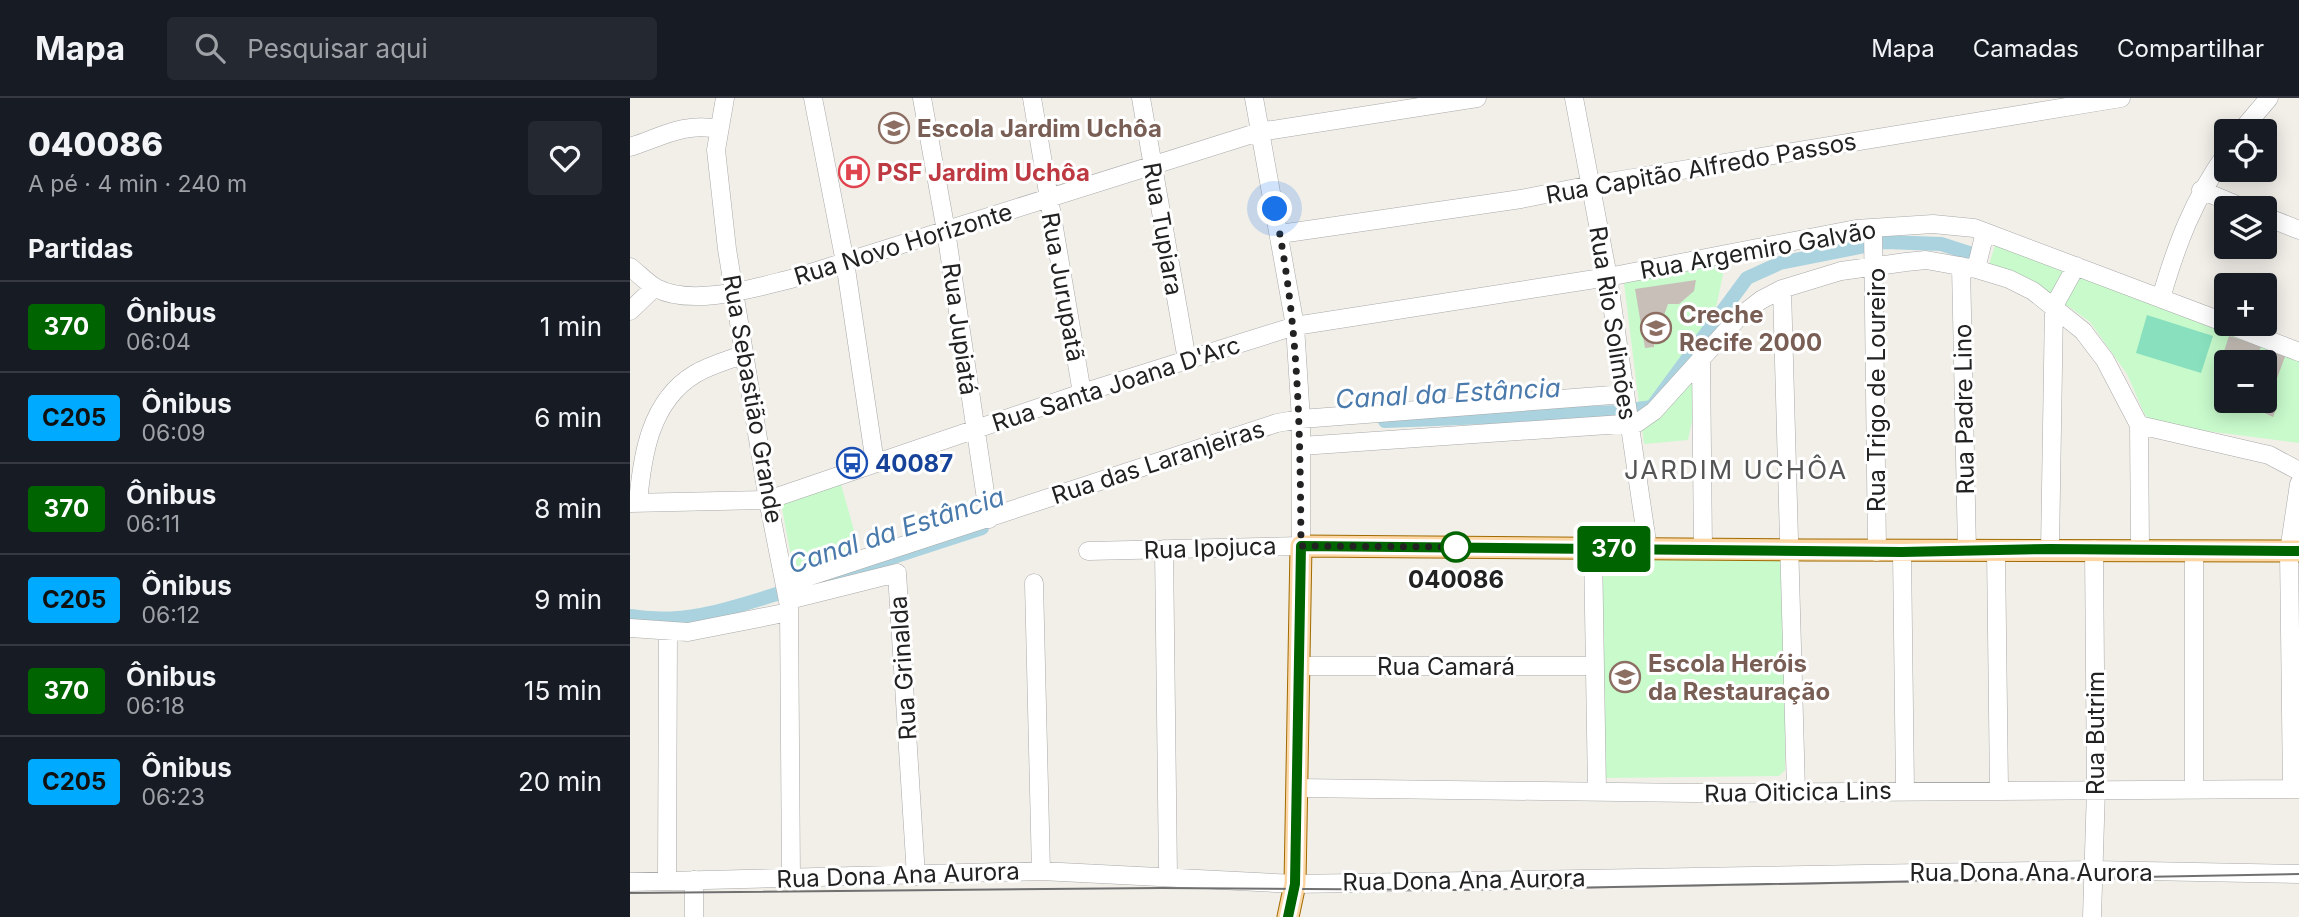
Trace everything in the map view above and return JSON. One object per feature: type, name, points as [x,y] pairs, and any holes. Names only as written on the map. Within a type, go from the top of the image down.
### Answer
[{"type":"main road","name":"Rua Ipojuca","points":[[1301,546],[1877,552],[2050,549],[2294,551]]},
{"type":"main road","points":[[1288,917],[1295,884],[1301,546]]},
{"type":"street","name":"Rua Sebastião Grande","points":[[725,98],[718,130],[717,160],[768,500],[788,598],[791,878]]},
{"type":"street","points":[[813,98],[845,262],[875,463]]},
{"type":"street","name":"Rua Jupiatá","points":[[922,98],[946,231],[989,519]]},
{"type":"street","name":"Rua Jurupatã","points":[[1032,98],[1082,393]]},
{"type":"street","name":"Rua Tupiara","points":[[1141,98],[1187,360]]},
{"type":"street","points":[[1254,98],[1295,326],[1301,420],[1301,546]]},
{"type":"street","name":"Rua Novo Horizonte","points":[[655,287],[672,293],[735,293],[946,231],[1259,132],[1478,98]]},
{"type":"street","name":"Rua Rio Solimões","points":[[1574,98],[1608,277],[1648,549]]},
{"type":"street","name":"Rua Capitão Alfredo Passos","points":[[1280,234],[1521,199],[1591,185],[2121,98]]},
{"type":"street","points":[[2251,119],[2269,98]]},
{"type":"street","points":[[630,147],[680,128],[702,126],[718,130]]},
{"type":"street","points":[[2161,298],[2177,246],[2201,190],[2214,171]]},
{"type":"street","points":[[2201,190],[2215,196]]},
{"type":"street","points":[[2277,221],[2299,230]]},
{"type":"street","name":"Rua Argemiro Galvão","points":[[1608,277],[1844,231],[1933,224],[1985,232],[2214,318]]},
{"type":"street","name":"Rua Trigo de Loureiro","points":[[1873,229],[1877,552]]},
{"type":"street","name":"Rua Padre Lino","points":[[1967,551],[1969,268],[1985,232]]},
{"type":"street","name":"Rua Argemiro Galvão","points":[[1629,422],[1645,419],[1654,411],[1739,317],[1760,300],[1782,289],[1841,271],[1875,264],[1926,260],[2009,279],[2054,306],[2092,340],[2139,425]]},
{"type":"street","points":[[2050,549],[2054,306],[2076,266]]},
{"type":"street","points":[[630,267],[655,287],[630,311]]},
{"type":"street","name":"Rua Santa Joana D'Arc","points":[[634,503],[768,500],[1082,393],[1295,326],[1608,277]]},
{"type":"street","points":[[1782,289],[1796,791]]},
{"type":"street","name":"Rua Argemiro Galvão","points":[[2259,336],[2299,352]]},
{"type":"street","points":[[634,503],[647,439],[668,401],[692,376],[746,354]]},
{"type":"street","points":[[1701,357],[1703,550]]},
{"type":"street","name":"Rua das Laranjeiras","points":[[630,628],[668,632],[745,623],[788,598],[989,519],[1246,431],[1301,420],[1626,397]]},
{"type":"street","name":"Rua das Laranjeiras","points":[[1301,443],[1629,422]]},
{"type":"street","points":[[2140,549],[2139,425],[2269,454],[2299,471]]},
{"type":"street","points":[[2295,789],[2294,551],[2299,484]]},
{"type":"street","name":"Rua Ipojuca","points":[[1088,551],[1301,546]]},
{"type":"street","points":[[1164,549],[1168,876]]},
{"type":"street","points":[[1593,549],[1592,666],[1597,791]]},
{"type":"street","name":"Rua Butrim","points":[[2092,917],[2096,789],[2094,549]]},
{"type":"street","points":[[2194,550],[2194,789]]},
{"type":"street","points":[[1996,551],[1999,789]]},
{"type":"street","points":[[1902,552],[1905,790]]},
{"type":"street","name":"Rua Grinalda","points":[[788,598],[897,573],[916,876]]},
{"type":"street","points":[[1034,583],[1041,871]]},
{"type":"street","points":[[667,881],[668,632]]},
{"type":"street","name":"Rua Camará","points":[[1300,666],[1592,666]]},
{"type":"street","name":"Rua Oiticica Lins","points":[[1297,788],[1597,791],[2295,789]]},
{"type":"street","name":"Rua Dona Ana Aurora","points":[[630,882],[1041,871],[1295,884],[2092,870],[2299,874]]},
{"type":"street","points":[[694,880],[694,917]]},
{"type":"green space","points":[[1999,232],[2214,315],[2214,336],[2268,336],[2299,348],[2299,443],[2152,424],[2144,413],[2127,374],[2090,322],[2068,306],[1985,278]]},
{"type":"green space","points":[[1725,265],[1688,440],[1644,444],[1624,283],[1626,279]]},
{"type":"green space","points":[[2147,315],[2213,336],[2201,373],[2136,353]]},
{"type":"green space","points":[[841,484],[861,555],[795,578],[781,503]]},
{"type":"green space","points":[[1783,556],[1786,569],[1785,770],[1779,776],[1604,778],[1599,557]]},
{"type":"building","points":[[1696,280],[1694,291],[1679,304],[1668,304],[1663,318],[1654,321],[1654,347],[1645,348],[1635,289]]},
{"type":"building","points":[[2229,336],[2261,346],[2260,350],[2224,350]]},
{"type":"building","points":[[2277,351],[2286,354],[2277,378]]},
{"type":"waterway","name":"Canal da Estância","points":[[1385,421],[1616,412],[1652,407],[1747,278],[1780,263],[1885,242],[1941,244],[1975,255]]},
{"type":"waterway","name":"Canal da Estância","points":[[835,576],[982,528]]},
{"type":"waterway","name":"Canal da Estância","points":[[630,616],[694,616],[796,588]]},
{"type":"tram line","points":[[630,893],[1161,888],[1455,890],[2299,874]]},
{"type":"bus line","name":"370","points":[[1288,917],[1295,884],[1301,546],[1902,552],[2050,549],[2299,551]]},
{"type":"place","name":"Escola Jardim Uchôa","points":[[894,128]]},
{"type":"place","name":"PSF Jardim Uchôa","points":[[854,172]]},
{"type":"place","name":"Creche Recife 2000","points":[[1656,328]]},
{"type":"place","name":"40087","points":[[852,463]]},
{"type":"place","name":"040086","points":[[1456,547]]},
{"type":"place","name":"Escola Heróis da Restauração","points":[[1625,677]]},
{"type":"district","name":"JARDIM UCHÔA","points":[[1736,469]]},
{"type":"route","points":[[1275,209],[1295,326],[1299,375],[1301,546],[1460,547],[1456,547]]}]
